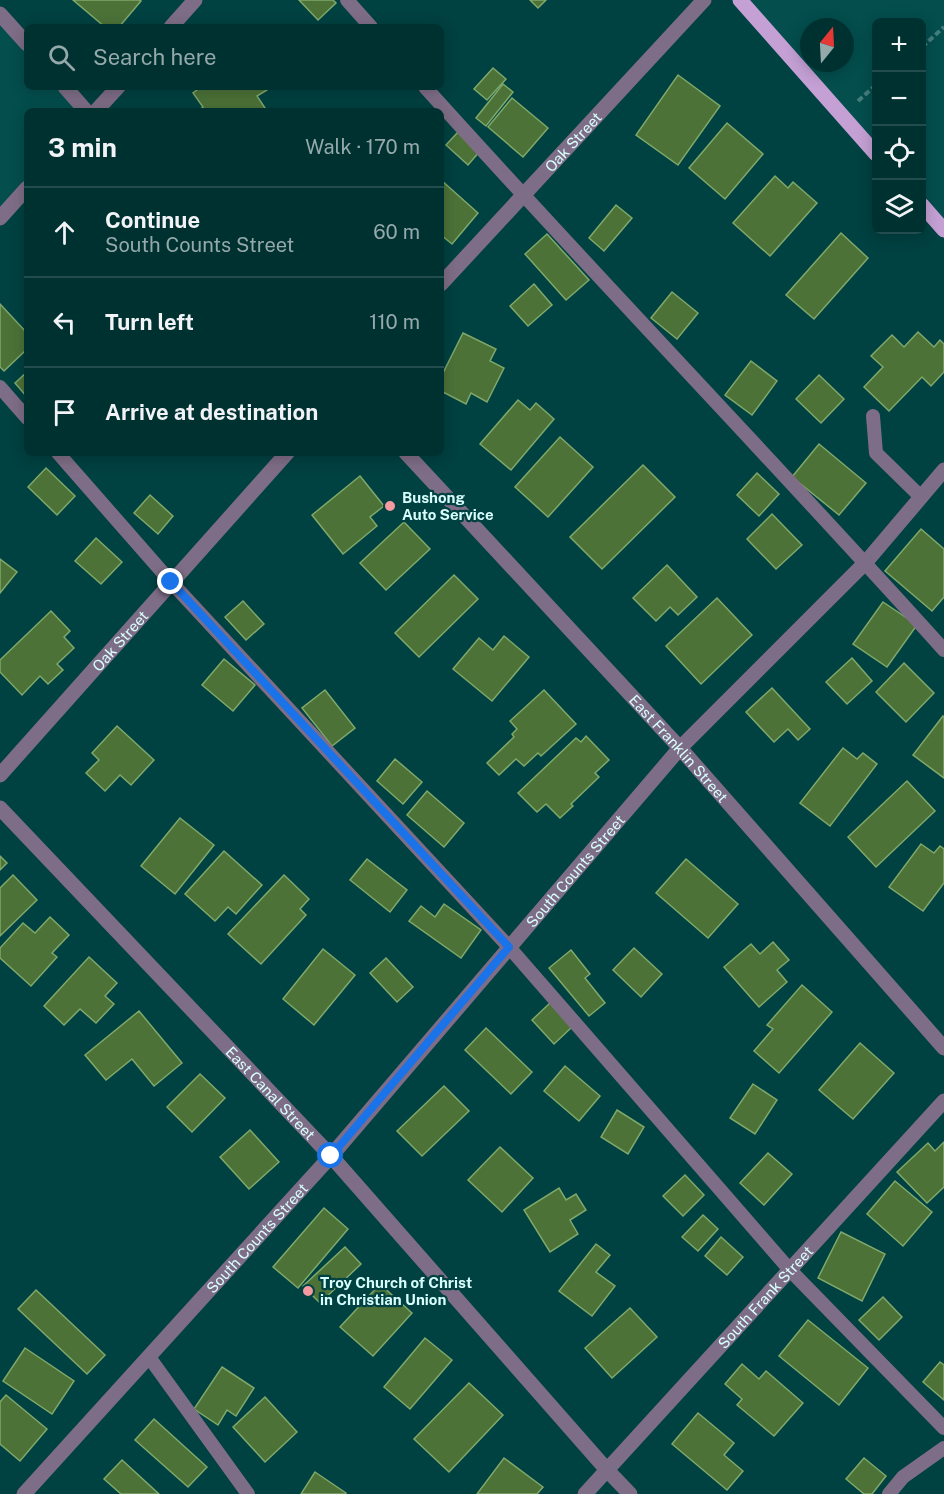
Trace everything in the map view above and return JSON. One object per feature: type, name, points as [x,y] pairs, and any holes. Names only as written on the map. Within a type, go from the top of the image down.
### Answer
[{"type":"main road","points":[[740,0],[872,149]]},
{"type":"main road","points":[[926,210],[944,230]]},
{"type":"street","points":[[174,24],[195,0]]},
{"type":"street","name":"Oak Street","points":[[444,281],[704,0]]},
{"type":"street","points":[[0,14],[24,41]]},
{"type":"street","points":[[68,90],[83,108]]},
{"type":"street","points":[[99,108],[115,90]]},
{"type":"street","points":[[0,218],[24,191]]},
{"type":"street","name":"Oak Street","points":[[0,775],[284,456]]},
{"type":"street","name":"East Franklin Street","points":[[409,456],[680,747],[944,1048]]},
{"type":"street","name":"South Counts Street","points":[[24,1494],[331,1156],[680,747],[866,562],[944,470]]},
{"type":"street","name":"East Canal Street","points":[[0,808],[331,1156],[630,1494]]},
{"type":"street","name":"South Frank Street","points":[[585,1494],[944,1101]]},
{"type":"lane","points":[[347,0],[368,24]]},
{"type":"lane","points":[[428,90],[444,108]]},
{"type":"lane","points":[[444,108],[523,196],[866,562],[944,650]]},
{"type":"lane","points":[[0,387],[24,415]]},
{"type":"lane","points":[[873,416],[876,453],[921,497]]},
{"type":"lane","points":[[61,456],[171,582],[509,947],[790,1270],[944,1428]]},
{"type":"lane","points":[[149,1357],[248,1494]]},
{"type":"lane","points":[[889,1494],[903,1477],[944,1449]]},
{"type":"path","points":[[926,43],[944,27]]},
{"type":"shaded area","points":[[740,0],[944,0],[944,230],[926,210],[926,18],[872,18],[872,149],[804,72],[854,72],[854,18],[800,18],[800,68]]},
{"type":"shaded area","points":[[0,14],[24,41],[24,90],[68,90],[83,108],[24,108],[24,191],[0,218]]},
{"type":"building","points":[[73,0],[141,1],[122,24],[101,24]]},
{"type":"building","points":[[299,0],[333,0],[336,3],[318,20]]},
{"type":"building","points":[[530,0],[546,0],[538,8]]},
{"type":"building","points":[[493,68],[506,79],[487,100],[474,89]]},
{"type":"building","points":[[678,75],[720,106],[678,165],[636,135]]},
{"type":"building","points":[[503,84],[513,92],[486,126],[476,118]]},
{"type":"building","points":[[197,90],[267,90],[257,96],[265,108],[202,108],[193,93]]},
{"type":"building","points":[[512,98],[548,128],[523,157],[488,127]]},
{"type":"building","points":[[727,123],[763,154],[725,199],[689,168]]},
{"type":"building","points":[[458,132],[480,151],[468,165],[446,145]]},
{"type":"building","points":[[775,176],[788,188],[793,182],[817,203],[770,256],[733,223]]},
{"type":"building","points":[[444,183],[478,213],[452,244],[444,237]]},
{"type":"building","points":[[616,205],[632,218],[604,251],[589,238]]},
{"type":"building","points":[[841,233],[868,258],[814,319],[786,295]]},
{"type":"building","points":[[547,234],[589,280],[566,300],[525,254]]},
{"type":"building","points":[[534,284],[552,305],[528,326],[510,306]]},
{"type":"building","points":[[672,292],[698,313],[677,339],[651,318]]},
{"type":"building","points":[[0,304],[24,330],[24,352],[4,371],[0,367]]},
{"type":"building","points":[[918,332],[934,347],[940,340],[944,344],[944,372],[931,386],[922,377],[889,411],[864,387],[883,367],[871,356],[892,335],[904,347]]},
{"type":"building","points":[[463,333],[496,349],[490,361],[504,368],[487,402],[471,393],[466,404],[444,393],[444,371]]},
{"type":"building","points":[[751,361],[777,381],[752,415],[725,395]]},
{"type":"building","points":[[24,375],[24,394],[15,383]]},
{"type":"building","points":[[819,375],[844,399],[821,423],[796,399]]},
{"type":"building","points":[[518,400],[530,410],[536,403],[554,419],[511,470],[480,444]]},
{"type":"building","points":[[560,437],[593,467],[548,517],[515,487]]},
{"type":"building","points":[[819,444],[866,483],[839,515],[792,477]]},
{"type":"building","points":[[643,465],[675,497],[602,569],[570,537]]},
{"type":"building","points":[[46,468],[75,496],[57,515],[28,487]]},
{"type":"building","points":[[757,473],[779,494],[759,516],[737,495]]},
{"type":"building","points":[[360,476],[384,506],[370,517],[377,526],[343,554],[312,515]]},
{"type":"building","points":[[150,495],[173,516],[158,534],[134,513]]},
{"type":"building","points":[[772,514],[802,545],[776,569],[747,539]]},
{"type":"building","points":[[404,522],[430,549],[386,590],[360,563]]},
{"type":"building","points":[[921,529],[944,549],[944,597],[932,611],[885,571]]},
{"type":"building","points":[[96,538],[122,562],[101,584],[75,561]]},
{"type":"building","points":[[0,559],[17,572],[0,593]]},
{"type":"building","points":[[667,565],[697,597],[678,615],[670,607],[656,621],[633,598]]},
{"type":"building","points":[[454,575],[478,599],[419,657],[395,633]]},
{"type":"building","points":[[717,598],[752,635],[701,684],[666,646]]},
{"type":"building","points":[[243,601],[264,624],[246,640],[225,617]]},
{"type":"building","points":[[883,602],[917,625],[887,667],[853,644]]},
{"type":"building","points":[[51,611],[70,631],[64,637],[74,648],[57,664],[63,670],[48,684],[40,676],[22,695],[0,672],[0,660]]},
{"type":"building","points":[[504,636],[529,657],[492,701],[453,669],[479,638],[493,650]]},
{"type":"building","points":[[852,658],[872,681],[847,704],[826,682]]},
{"type":"building","points":[[224,659],[255,685],[233,711],[202,685]]},
{"type":"building","points":[[904,663],[934,693],[906,722],[876,692]]},
{"type":"building","points":[[772,688],[810,729],[798,740],[788,729],[774,742],[746,712]]},
{"type":"building","points":[[325,690],[355,728],[332,746],[302,708]]},
{"type":"building","points":[[544,690],[576,724],[541,756],[538,753],[524,766],[516,759],[499,775],[487,763],[514,737],[512,734],[517,729],[510,721]]},
{"type":"building","points":[[944,717],[944,778],[913,755]]},
{"type":"building","points":[[117,726],[154,760],[131,785],[120,775],[105,791],[86,773],[99,760],[92,753]]},
{"type":"building","points":[[586,736],[609,760],[595,773],[599,777],[560,818],[546,804],[537,812],[518,793],[576,738],[581,742]]},
{"type":"building","points":[[843,748],[857,759],[863,753],[877,764],[830,826],[800,803]]},
{"type":"building","points":[[395,759],[422,782],[403,804],[377,781]]},
{"type":"building","points":[[907,781],[935,811],[876,867],[848,837]]},
{"type":"building","points":[[427,791],[464,823],[444,847],[407,815]]},
{"type":"building","points":[[180,818],[214,845],[175,894],[141,866]]},
{"type":"building","points":[[921,844],[934,853],[940,846],[944,849],[944,883],[923,911],[889,887]]},
{"type":"building","points":[[224,851],[262,885],[236,914],[228,907],[215,921],[185,894]]},
{"type":"building","points":[[0,856],[7,863],[0,870]]},
{"type":"building","points":[[367,859],[407,890],[390,912],[350,880]]},
{"type":"building","points":[[686,859],[738,904],[708,938],[656,893]]},
{"type":"building","points":[[13,875],[37,900],[0,936],[0,888]]},
{"type":"building","points":[[284,875],[309,899],[300,909],[306,915],[261,964],[228,934]]},
{"type":"building","points":[[444,904],[481,930],[461,958],[409,921],[421,906],[435,917]]},
{"type":"building","points":[[50,917],[69,935],[52,953],[57,957],[31,986],[0,958],[0,948],[23,923],[35,933]]},
{"type":"building","points":[[773,942],[789,960],[777,970],[787,982],[759,1007],[724,967],[751,944],[760,954]]},
{"type":"building","points":[[634,948],[662,974],[641,997],[613,970]]},
{"type":"building","points":[[323,949],[355,975],[314,1025],[283,999]]},
{"type":"building","points":[[571,950],[590,974],[585,978],[605,1003],[589,1016],[549,968]]},
{"type":"building","points":[[89,957],[117,983],[105,996],[114,1004],[96,1023],[80,1009],[64,1025],[44,1006]]},
{"type":"building","points":[[386,958],[413,987],[397,1002],[370,973]]},
{"type":"building","points":[[802,985],[832,1012],[779,1073],[754,1051],[773,1029],[767,1025]]},
{"type":"building","points":[[550,1003],[572,1027],[554,1044],[532,1020]]},
{"type":"building","points":[[139,1011],[182,1063],[154,1086],[132,1059],[106,1080],[85,1055]]},
{"type":"building","points":[[486,1028],[532,1072],[511,1094],[465,1050]]},
{"type":"building","points":[[860,1043],[894,1073],[853,1119],[819,1090]]},
{"type":"building","points":[[565,1066],[600,1096],[579,1121],[544,1091]]},
{"type":"building","points":[[200,1074],[225,1098],[192,1132],[167,1107]]},
{"type":"building","points":[[753,1084],[777,1100],[755,1134],[730,1118]]},
{"type":"building","points":[[444,1086],[469,1111],[422,1156],[397,1131]]},
{"type":"building","points":[[617,1110],[644,1127],[628,1154],[601,1137]]},
{"type":"building","points":[[250,1130],[279,1162],[249,1189],[220,1157]]},
{"type":"building","points":[[944,1142],[944,1187],[927,1203],[897,1172],[928,1143],[935,1151]]},
{"type":"building","points":[[500,1147],[533,1178],[502,1212],[468,1180]]},
{"type":"building","points":[[768,1153],[792,1174],[764,1205],[740,1183]]},
{"type":"building","points":[[685,1175],[704,1195],[683,1216],[663,1196]]},
{"type":"building","points":[[895,1181],[932,1212],[903,1246],[867,1214]]},
{"type":"building","points":[[559,1188],[566,1200],[576,1194],[586,1210],[570,1220],[578,1234],[550,1252],[524,1210]]},
{"type":"building","points":[[324,1208],[348,1229],[298,1288],[273,1267]]},
{"type":"building","points":[[703,1215],[718,1229],[698,1251],[682,1237]]},
{"type":"building","points":[[841,1232],[885,1254],[862,1301],[818,1278]]},
{"type":"building","points":[[721,1237],[743,1257],[727,1275],[705,1256]]},
{"type":"building","points":[[596,1244],[610,1255],[596,1272],[615,1286],[592,1316],[559,1291]]},
{"type":"building","points":[[345,1247],[361,1264],[320,1303],[303,1286]]},
{"type":"building","points":[[380,1284],[412,1313],[373,1356],[340,1327]]},
{"type":"building","points":[[36,1290],[105,1355],[87,1374],[18,1309]]},
{"type":"building","points":[[883,1297],[902,1317],[879,1340],[859,1320]]},
{"type":"building","points":[[630,1308],[657,1337],[612,1378],[585,1348]]},
{"type":"building","points":[[808,1320],[868,1368],[839,1405],[779,1356]]},
{"type":"building","points":[[425,1338],[452,1360],[410,1409],[384,1387]]},
{"type":"building","points":[[25,1348],[74,1381],[52,1414],[3,1381]]},
{"type":"building","points":[[940,1362],[944,1365],[944,1400],[923,1382]]},
{"type":"building","points":[[742,1364],[759,1379],[766,1371],[803,1403],[774,1436],[737,1405],[742,1399],[725,1384]]},
{"type":"building","points":[[222,1367],[254,1388],[236,1416],[227,1410],[218,1425],[194,1409]]},
{"type":"building","points":[[469,1383],[503,1415],[449,1472],[414,1439]]},
{"type":"building","points":[[6,1395],[47,1429],[20,1461],[0,1444],[0,1402]]},
{"type":"building","points":[[265,1397],[297,1432],[265,1462],[233,1427]]},
{"type":"building","points":[[698,1413],[734,1443],[724,1455],[743,1471],[727,1490],[672,1444]]},
{"type":"building","points":[[154,1419],[207,1467],[188,1487],[135,1440]]},
{"type":"building","points":[[504,1458],[543,1487],[537,1494],[477,1494]]},
{"type":"building","points":[[864,1458],[886,1476],[872,1494],[864,1494],[846,1479]]},
{"type":"building","points":[[122,1460],[159,1494],[121,1494],[104,1479]]},
{"type":"building","points":[[315,1472],[346,1493],[301,1494]]},
{"type":"place","name":"Bushong Auto Service","points":[[390,506]]},
{"type":"place","name":"Troy Church of Christ in Christian Union","points":[[308,1291]]},
{"type":"route","points":[[171,582],[509,947],[331,1156]]}]
